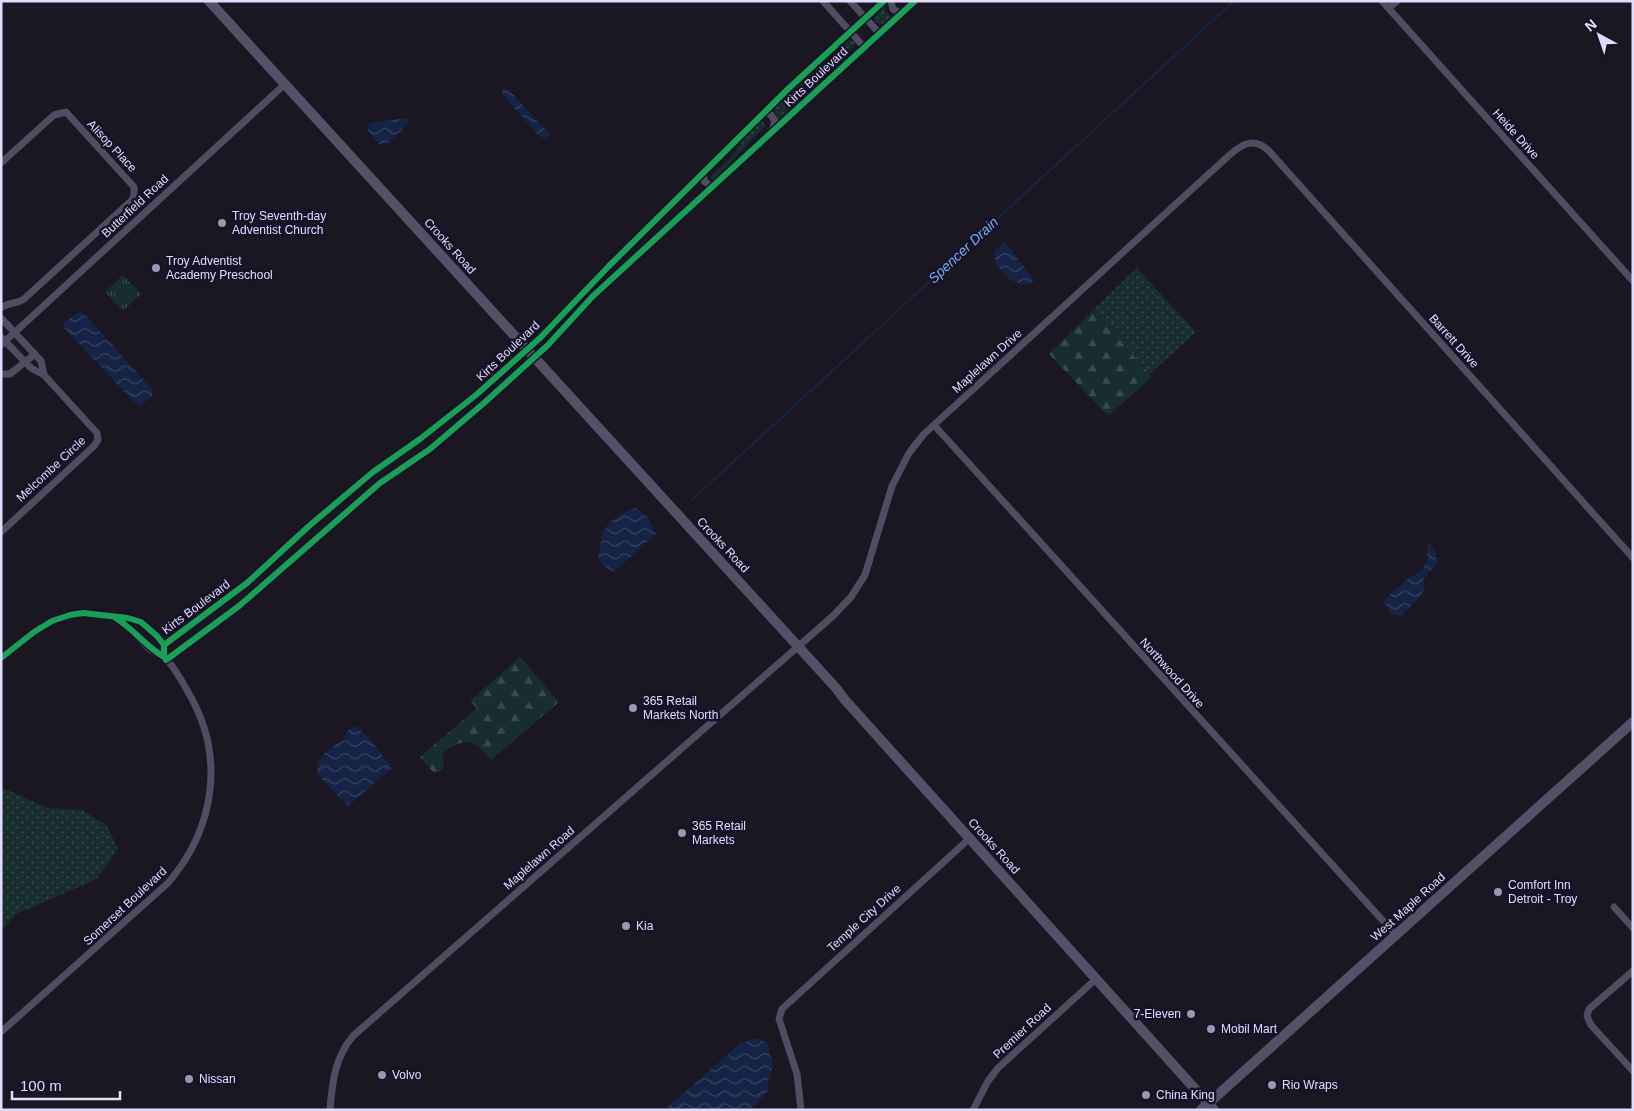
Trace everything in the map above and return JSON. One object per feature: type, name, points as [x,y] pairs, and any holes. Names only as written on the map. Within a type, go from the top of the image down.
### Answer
[{"type":"main road","name":"Crooks Road","points":[[209,1],[528,348],[799,647],[1097,978],[1207,1107]]},
{"type":"main road","name":"West Maple Road","points":[[1207,1107],[1395,934],[1633,722]]},
{"type":"street","points":[[823,1],[864,47]]},
{"type":"street","points":[[850,1],[880,34]]},
{"type":"street","name":"Kirts Boulevard","points":[[164,645],[247,582],[373,472],[459,410],[528,348],[764,112],[884,1]]},
{"type":"street","points":[[890,1],[893,9],[901,14]]},
{"type":"street","name":"Kirts Boulevard","points":[[165,658],[239,606],[380,483],[430,449],[484,404],[535,357],[593,296],[915,1]]},
{"type":"street","name":"Heide Drive","points":[[1382,1],[1633,281]]},
{"type":"street","points":[[1389,8],[1397,1]]},
{"type":"street","name":"Butterfield Road","points":[[3,342],[285,84]]},
{"type":"street","name":"Alisop Place","points":[[1,163],[54,115],[66,112],[134,187],[132,200],[21,302],[7,304],[1,308]]},
{"type":"street","points":[[764,112],[771,115],[774,121],[775,126],[772,132]]},
{"type":"street","name":"Maplelawn Drive","points":[[799,647],[842,607],[861,582],[871,559],[888,497],[898,473],[917,443],[934,425],[1233,152],[1247,143],[1256,142]]},
{"type":"street","name":"Barrett Drive","points":[[1256,142],[1269,151],[1633,558]]},
{"type":"street","points":[[703,173],[706,184],[712,187]]},
{"type":"street","points":[[1,318],[15,333]]},
{"type":"street","name":"Melcombe Circle","points":[[15,333],[41,360],[44,375]]},
{"type":"street","name":"Melcombe Circle","points":[[1,532],[94,446],[98,440],[97,433],[44,375],[30,368],[3,342]]},
{"type":"street","points":[[1,374],[10,374],[34,354]]},
{"type":"street","name":"Northwood Drive","points":[[934,425],[1395,934]]},
{"type":"street","points":[[1,658],[43,626],[62,617],[83,613],[128,618],[141,622],[164,645],[165,658]]},
{"type":"street","name":"Somerset Boulevard","points":[[1,1032],[158,893],[178,872],[195,844],[204,820],[210,794],[211,769],[205,729],[195,703],[183,682],[165,658],[151,650],[135,632],[114,617]]},
{"type":"street","name":"Maplelawn Road","points":[[330,1110],[331,1089],[337,1064],[345,1047],[358,1030],[799,647]]},
{"type":"street","name":"Temple City Drive","points":[[801,1110],[797,1074],[779,1019],[782,1009],[970,838]]},
{"type":"street","points":[[1614,907],[1633,928]]},
{"type":"street","points":[[1633,971],[1589,1009],[1587,1016],[1591,1025],[1633,1071]]},
{"type":"street","name":"Premier Road","points":[[973,1110],[988,1081],[998,1068],[1097,978]]},
{"type":"green space","points":[[884,7],[891,18],[882,25],[875,22],[874,17]]},
{"type":"green space","points":[[849,40],[856,42],[855,45],[814,82],[803,98],[779,119],[773,109]]},
{"type":"green space","points":[[762,121],[766,126],[713,180],[710,177],[732,156],[745,138]]},
{"type":"green space","points":[[1137,268],[1196,332],[1150,374],[1094,309]]},
{"type":"green space","points":[[123,275],[141,294],[123,311],[105,292]]},
{"type":"green space","points":[[1094,309],[1152,377],[1108,416],[1049,354]]},
{"type":"green space","points":[[520,657],[559,702],[491,760],[477,746],[464,742],[442,754],[444,768],[434,773],[420,757],[477,708],[470,701]]},
{"type":"green space","points":[[1,787],[47,808],[82,810],[107,826],[118,849],[97,879],[16,914],[1,932]]},
{"type":"water","points":[[506,89],[513,94],[550,135],[546,139],[539,136],[502,94],[503,90]]},
{"type":"water","points":[[407,118],[409,123],[388,143],[379,144],[368,131],[369,123]]},
{"type":"water","points":[[1005,242],[1034,280],[1033,282],[1023,285],[1009,279],[996,265],[994,251]]},
{"type":"water","points":[[80,311],[153,390],[152,396],[141,405],[134,402],[64,328],[64,323]]},
{"type":"water","points":[[636,508],[648,518],[656,534],[616,570],[612,571],[601,564],[598,555],[603,534],[614,519]]},
{"type":"water","points":[[1428,543],[1435,550],[1437,563],[1423,580],[1425,588],[1421,596],[1401,616],[1393,615],[1386,607],[1384,600],[1406,580],[1421,571],[1427,562]]},
{"type":"water","points":[[356,726],[369,738],[392,768],[348,806],[317,774],[318,763],[326,751],[343,740],[348,730]]},
{"type":"water","points":[[751,1039],[761,1039],[768,1044],[773,1067],[768,1081],[769,1090],[749,1110],[664,1110],[740,1044]]},
{"type":"waterway","name":"Spencer Drain","points":[[692,500],[1234,1]]},
{"type":"cycle path","points":[[164,645],[247,583],[309,526],[373,472],[420,439],[476,395],[541,337],[608,267],[789,88],[884,1]]},
{"type":"cycle path","points":[[166,660],[239,606],[380,483],[430,449],[484,403],[548,345],[593,296],[915,1]]},
{"type":"cycle path","points":[[1,658],[34,632],[52,621],[83,613],[128,618],[141,622],[164,645],[164,657],[114,617]]},
{"type":"place","name":"Troy Seventh-day Adventist Church","points":[[222,223]]},
{"type":"place","name":"Troy Adventist Academy Preschool","points":[[156,268]]},
{"type":"place","name":"365 Retail Markets North","points":[[633,708]]},
{"type":"place","name":"365 Retail Markets","points":[[682,833]]},
{"type":"place","name":"Comfort Inn Detroit - Troy","points":[[1498,892]]},
{"type":"place","name":"Kia","points":[[626,926]]},
{"type":"place","name":"7-Eleven","points":[[1191,1014]]},
{"type":"place","name":"Mobil Mart","points":[[1211,1029]]},
{"type":"place","name":"Volvo","points":[[382,1075]]},
{"type":"place","name":"Nissan","points":[[189,1079]]},
{"type":"place","name":"Rio Wraps","points":[[1272,1085]]},
{"type":"place","name":"China King","points":[[1146,1095]]}]
